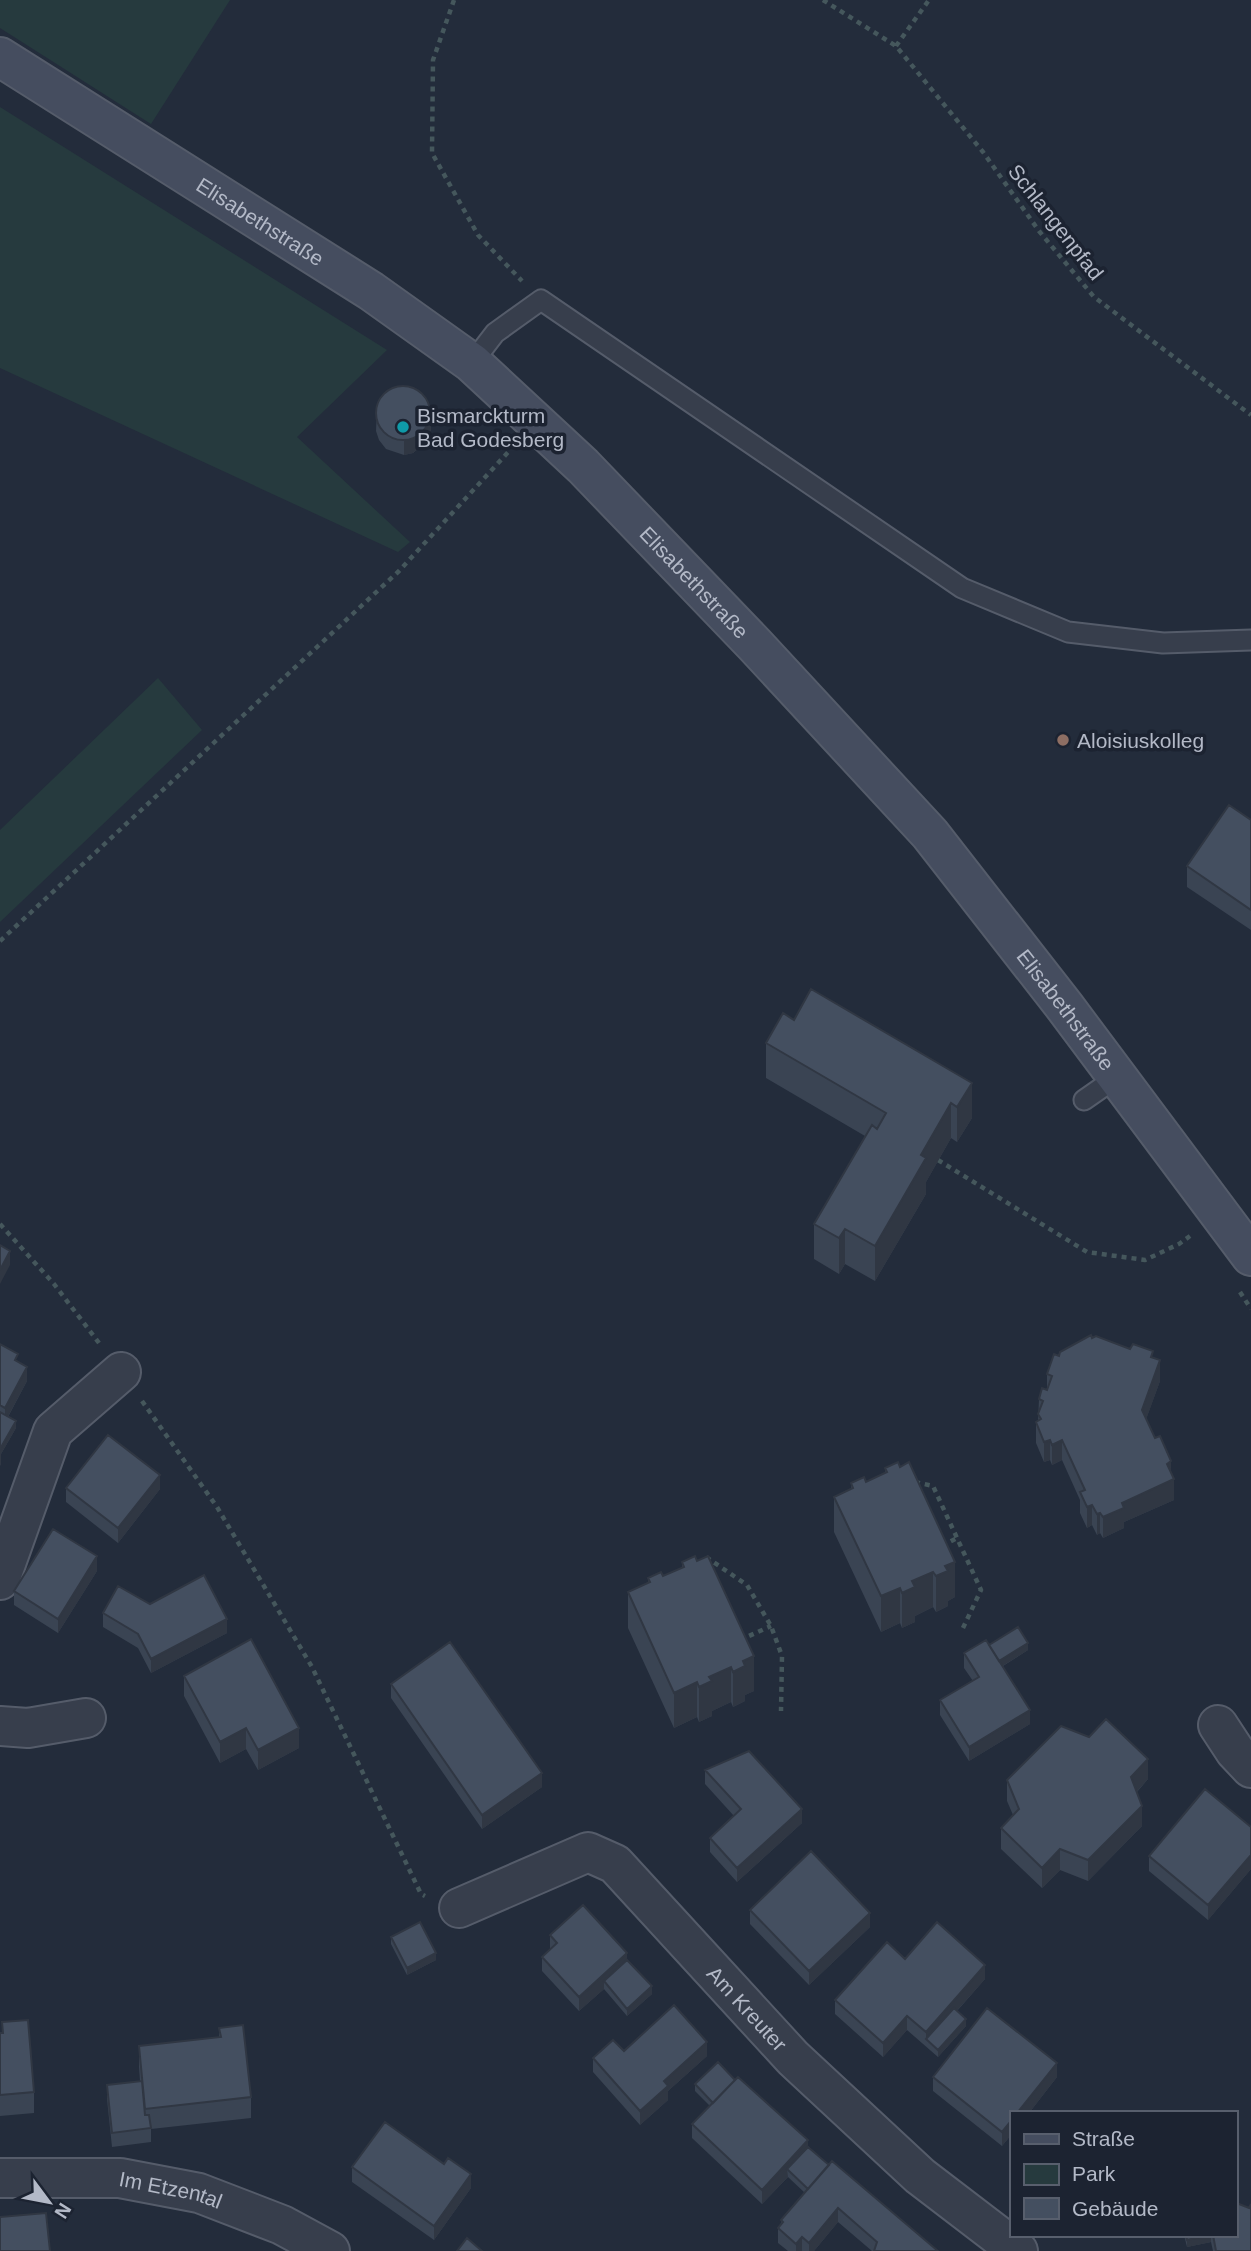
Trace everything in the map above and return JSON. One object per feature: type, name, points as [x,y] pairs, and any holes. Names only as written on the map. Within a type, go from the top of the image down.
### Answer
[{"type":"street","name":"Elisabethstraße","points":[[0,57],[371,291],[472,363],[583,466],[930,834],[1065,1007],[1219,1215],[1243,1271]]},
{"type":"street","points":[[0,1580],[53,1431],[121,1373]]},
{"type":"street","points":[[0,1726],[28,1728],[86,1718]]},
{"type":"street","points":[[1218,1725],[1235,1751],[1251,1768]]},
{"type":"street","name":"Am Kreuter","points":[[459,1908],[588,1853],[615,1864],[793,2058],[920,2176],[1018,2251]]},
{"type":"street","name":"Im Etzental","points":[[0,2178],[120,2178],[199,2193],[282,2225],[330,2251]]},
{"type":"lane","points":[[472,363],[495,332],[541,300],[962,588],[1068,632],[1163,643],[1251,640]]},
{"type":"lane","points":[[1084,1100],[1117,1077]]},
{"type":"path","points":[[454,0],[433,61],[432,153],[478,235],[541,300]]},
{"type":"path","name":"Schlangenpfad","points":[[823,0],[896,46],[984,152],[1039,232],[1094,297],[1251,415]]},
{"type":"path","points":[[896,46],[929,0]]},
{"type":"path","points":[[0,941],[399,571],[534,423]]},
{"type":"path","points":[[938,1160],[1073,1244],[1087,1252],[1103,1256],[1144,1260],[1179,1244],[1219,1215]]},
{"type":"path","points":[[0,1224],[54,1284],[217,1507],[312,1667],[421,1894],[459,1908]]},
{"type":"path","points":[[1243,1271],[1251,1309]]},
{"type":"path","points":[[911,1481],[933,1486],[981,1590],[962,1630]]},
{"type":"path","points":[[934,1550],[957,1538]]},
{"type":"path","points":[[695,1563],[707,1556],[747,1585],[771,1626],[782,1656],[781,1712]]},
{"type":"path","points":[[732,1643],[771,1626]]},
{"type":"green space","points":[[0,0],[230,0],[151,124],[0,28]]},
{"type":"green space","points":[[0,107],[387,350],[297,437],[410,542],[398,552],[0,368]]},
{"type":"green space","points":[[158,678],[202,730],[0,922],[0,830]]},
{"type":"building","name":"Bismarckturm Bad Godesberg","points":[[403,386],[422,394],[430,413],[422,432],[403,440],[384,432],[376,413],[384,394]]},
{"type":"building","points":[[1229,805],[1251,820],[1251,910],[1187,866]]},
{"type":"building","points":[[811,989],[972,1083],[957,1107],[951,1103],[921,1155],[926,1158],[875,1246],[845,1229],[839,1238],[814,1224],[872,1125],[877,1129],[886,1113],[766,1043],[783,1013],[794,1020]]},
{"type":"building","points":[[0,1245],[10,1251],[0,1270]]},
{"type":"building","points":[[1091,1335],[1092,1338],[1096,1336],[1130,1349],[1133,1344],[1153,1351],[1151,1357],[1160,1360],[1142,1410],[1155,1438],[1160,1436],[1171,1461],[1167,1464],[1174,1479],[1122,1503],[1124,1508],[1103,1517],[1100,1513],[1097,1514],[1092,1505],[1087,1507],[1080,1492],[1085,1490],[1062,1440],[1052,1445],[1050,1440],[1044,1442],[1036,1422],[1041,1419],[1038,1414],[1043,1401],[1039,1399],[1042,1388],[1047,1390],[1052,1376],[1047,1374],[1054,1354],[1059,1356],[1060,1352]]},
{"type":"building","points":[[0,1344],[18,1354],[15,1360],[27,1367],[5,1408],[0,1405]]},
{"type":"building","points":[[0,1412],[16,1421],[0,1449]]},
{"type":"building","points":[[108,1435],[160,1475],[118,1528],[66,1488]]},
{"type":"building","points":[[898,1462],[900,1467],[909,1462],[955,1562],[945,1566],[948,1571],[936,1576],[933,1572],[912,1581],[915,1587],[902,1593],[900,1588],[881,1596],[834,1497],[853,1488],[851,1483],[864,1477],[866,1482],[887,1472],[885,1468]]},
{"type":"building","points":[[53,1529],[97,1556],[58,1619],[14,1591]]},
{"type":"building","points":[[695,1556],[697,1561],[708,1556],[754,1656],[743,1661],[745,1666],[733,1672],[731,1667],[709,1677],[712,1681],[699,1687],[697,1682],[674,1693],[628,1592],[650,1582],[648,1578],[661,1572],[663,1576],[684,1567],[682,1562]]},
{"type":"building","points":[[204,1575],[227,1619],[151,1659],[138,1634],[103,1613],[118,1586],[150,1604]]},
{"type":"building","points":[[1018,1627],[1028,1643],[999,1661],[989,1645]]},
{"type":"building","points":[[251,1639],[299,1728],[258,1750],[246,1728],[220,1742],[184,1676]]},
{"type":"building","points":[[986,1640],[1030,1710],[969,1747],[940,1700],[979,1677],[964,1653]]},
{"type":"building","points":[[450,1642],[542,1773],[482,1815],[391,1684]]},
{"type":"building","points":[[1106,1719],[1148,1759],[1131,1777],[1142,1806],[1088,1860],[1060,1849],[1042,1868],[1001,1828],[1019,1809],[1007,1780],[1061,1726],[1089,1737]]},
{"type":"building","points":[[749,1751],[802,1809],[737,1868],[710,1838],[741,1809],[705,1770]]},
{"type":"building","points":[[1205,1789],[1251,1827],[1251,1855],[1208,1905],[1149,1856]]},
{"type":"building","points":[[811,1851],[870,1913],[809,1971],[750,1910]]},
{"type":"building","points":[[583,1905],[627,1953],[579,1997],[542,1957],[557,1943],[550,1935]]},
{"type":"building","points":[[420,1922],[436,1953],[407,1968],[391,1937]]},
{"type":"building","points":[[937,1922],[985,1965],[926,2032],[907,2016],[883,2043],[835,2000],[887,1942],[905,1959]]},
{"type":"building","points":[[627,1960],[652,1986],[627,2009],[604,1981]]},
{"type":"building","points":[[674,2005],[707,2042],[664,2081],[668,2086],[640,2111],[593,2058],[613,2040],[624,2051]]},
{"type":"building","points":[[954,2008],[966,2019],[938,2050],[926,2039]]},
{"type":"building","points":[[987,2008],[1057,2063],[1019,2111],[1010,2111],[1010,2122],[1002,2132],[933,2077]]},
{"type":"building","points":[[28,2020],[34,2092],[0,2095],[2,2022]]},
{"type":"building","points":[[243,2025],[251,2097],[145,2109],[139,2046],[221,2037],[219,2028]]},
{"type":"building","points":[[718,2062],[735,2080],[713,2103],[695,2084]]},
{"type":"building","points":[[738,2077],[808,2140],[762,2190],[692,2124]]},
{"type":"building","points":[[142,2081],[145,2115],[149,2115],[151,2128],[112,2133],[107,2085]]},
{"type":"building","points":[[385,2122],[444,2164],[448,2158],[471,2174],[434,2226],[352,2167]]},
{"type":"building","points":[[808,2147],[829,2165],[808,2189],[787,2169]]},
{"type":"building","points":[[832,2161],[938,2251],[874,2251],[877,2242],[838,2208],[809,2243],[802,2237],[796,2244],[778,2228],[783,2222],[781,2220]]},
{"type":"building","points":[[1237,2204],[1249,2208],[1251,2204],[1251,2251],[1216,2251],[1213,2237],[1237,2237]]},
{"type":"building","points":[[46,2213],[50,2251],[0,2251],[0,2217]]},
{"type":"building","points":[[467,2238],[482,2251],[457,2251]]},
{"type":"place","name":"Bismarckturm Bad Godesberg","points":[[403,427]]},
{"type":"place","name":"Aloisiuskolleg","points":[[1063,740]]}]
